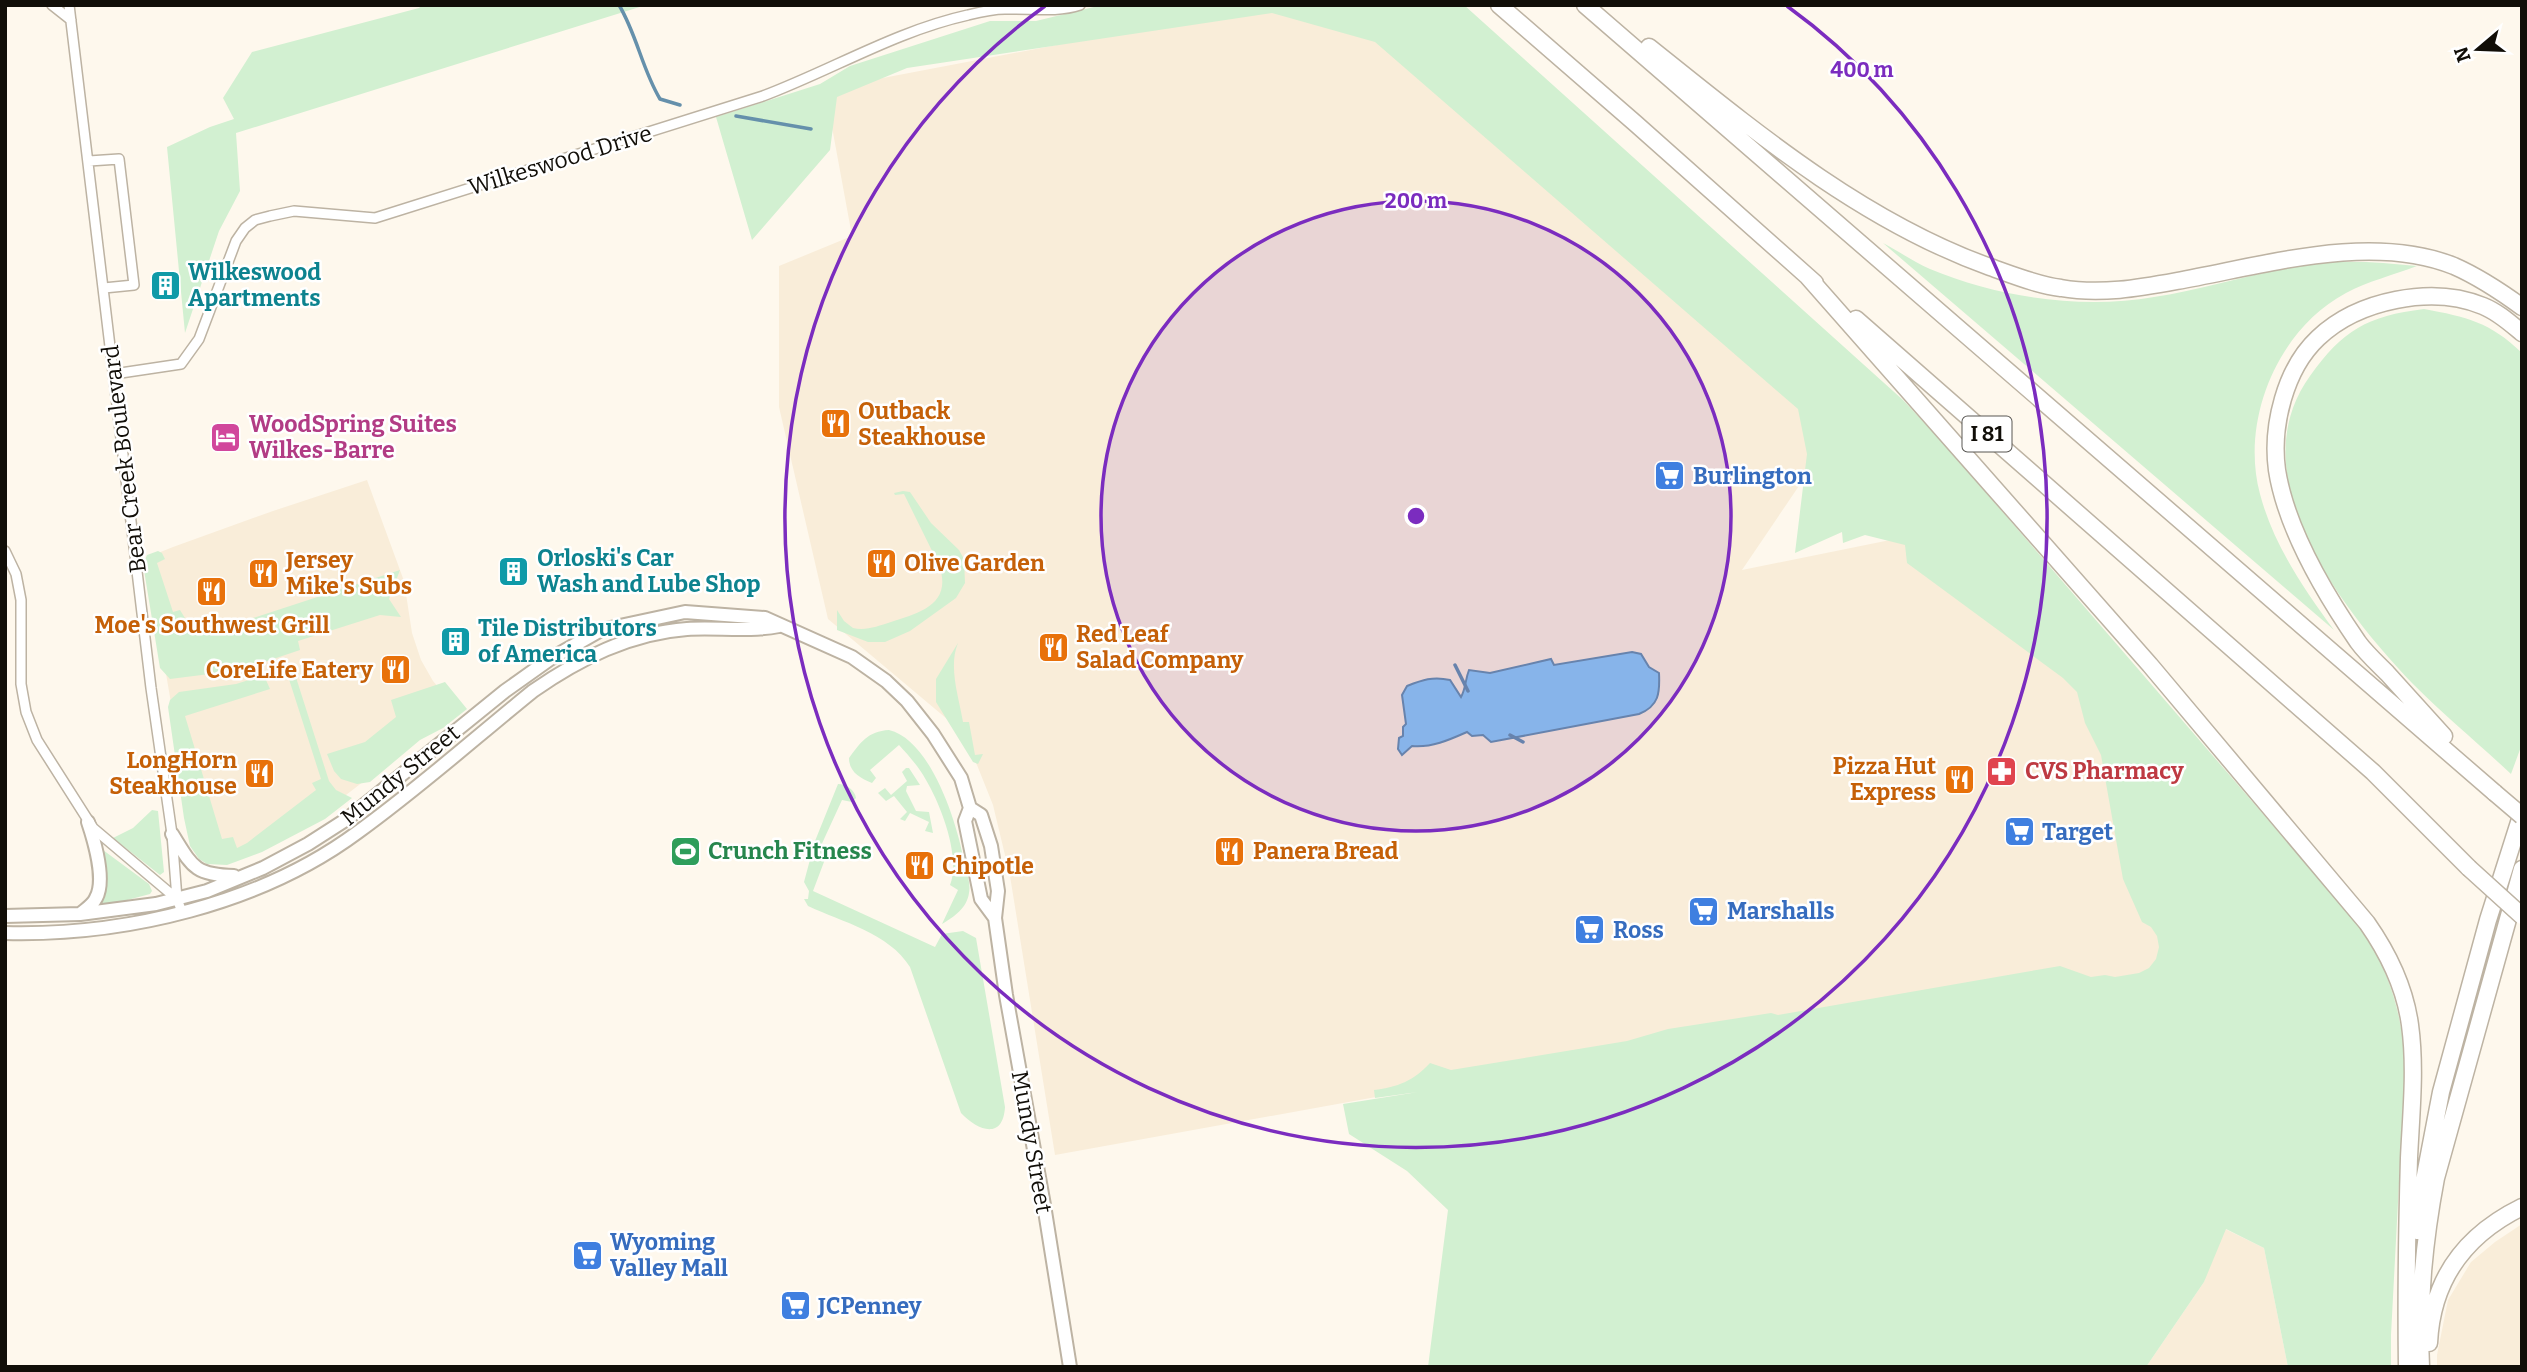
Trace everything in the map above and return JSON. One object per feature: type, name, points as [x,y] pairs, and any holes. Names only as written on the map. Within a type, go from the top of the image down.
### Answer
[{"type":"highway","name":"I 81","points":[[1499,5],[2373,772],[2469,868],[2522,916]]},
{"type":"highway","name":"I 81","points":[[1585,5],[2522,815]]},
{"type":"highway","points":[[1597,5],[1717,102],[1825,181],[1888,220],[1941,248],[2007,273],[2062,288],[2125,290],[2325,255],[2359,251],[2406,253],[2452,265],[2492,285],[2522,307]]},
{"type":"highway","points":[[1808,277],[2158,676],[2386,949],[2410,1023],[2413,1062],[2405,1274],[2408,1367]]},
{"type":"highway","points":[[2492,790],[2359,643],[2308,559],[2287,511],[2277,469],[2277,426],[2288,386],[2308,351],[2319,337],[2359,312],[2391,301],[2421,297],[2455,299],[2483,306],[2522,333]]},
{"type":"highway","points":[[2408,1367],[2418,1212],[2441,1092],[2488,920],[2522,815]]},
{"type":"highway","points":[[2421,1367],[2421,1283],[2429,1213],[2522,869]]},
{"type":"highway","points":[[2428,1367],[2430,1328],[2435,1301],[2446,1278],[2462,1251],[2478,1236],[2497,1219],[2522,1207]]},
{"type":"main road","name":"Mundy Street","points":[[5,933],[108,928],[180,906],[308,844],[348,819],[505,691],[550,659],[601,630],[685,612],[765,618],[852,657],[886,681],[933,734],[961,778],[970,808],[965,821],[981,899],[995,918]]},
{"type":"main road","name":"Mundy Street","points":[[5,916],[80,914],[212,904],[270,883],[357,833],[533,691],[594,654],[640,637],[687,629],[779,626]]},
{"type":"main road","name":"Mundy Street","points":[[970,808],[981,815],[991,846],[998,891],[995,918],[1070,1367]]},
{"type":"main road","points":[[80,914],[94,902],[100,885],[97,856],[88,822]]},
{"type":"main road","points":[[172,834],[189,861],[202,873],[241,877]]},
{"type":"street","points":[[52,5],[71,19]]},
{"type":"street","name":"Bear Creek Boulevard","points":[[69,5],[151,688],[180,906]]},
{"type":"street","name":"Wilkeswood Drive","points":[[114,374],[181,364],[199,339],[236,241],[255,220],[293,211],[375,218],[763,96],[800,82],[880,44],[966,15],[1002,9],[1066,10],[1080,5]]},
{"type":"street","points":[[89,161],[119,159],[134,285],[104,288]]},
{"type":"street","points":[[5,551],[16,574],[21,600],[20,672],[26,712],[44,753],[78,801],[88,822],[180,906]]},
{"type":"shaded area","points":[[1267,5],[1376,37],[1799,405],[1811,431],[1805,477],[1742,570],[1905,537],[2106,693],[2171,971],[1398,1093],[1055,1155],[1010,876],[993,805],[977,765],[953,724],[828,619],[779,407],[779,266],[852,236],[825,89]]},
{"type":"shaded area","points":[[367,480],[404,581],[412,633],[421,660],[433,681],[457,709],[337,802],[244,854],[193,832],[148,568],[153,555]]},
{"type":"shaded area","points":[[2522,1224],[2522,1367],[2437,1367],[2448,1300],[2471,1262]]},
{"type":"shaded area","points":[[2219,1226],[2264,1248],[2288,1367],[2146,1367],[2204,1282]]},
{"type":"green space","points":[[422,5],[646,5],[236,133],[240,191],[219,231],[185,333],[167,147],[234,119],[223,98],[252,52]]},
{"type":"green space","points":[[1102,5],[1464,5],[1903,400],[1944,444],[2364,931],[2382,965],[2394,997],[2402,1032],[2405,1069],[2391,1367],[2288,1367],[2264,1248],[2226,1229],[2204,1282],[2146,1367],[1428,1367],[1448,1210],[1407,1171],[1349,1134],[1343,1104],[1418,1092],[1375,1098],[1374,1090],[1405,1082],[1430,1063],[1451,1070],[1627,1041],[1668,1029],[1771,1013],[1778,1015],[2060,966],[2091,977],[2139,973],[2149,968],[2156,959],[2159,947],[2157,936],[2151,927],[2142,922],[2123,879],[2101,755],[2085,723],[2077,692],[2063,678],[1907,563],[1905,545],[1865,535],[1843,543],[1842,532],[1795,553],[1807,454],[1798,409],[1375,42],[1272,13],[907,68],[837,97],[830,150],[752,240],[716,117],[820,84],[850,66],[990,21],[1036,21]]},
{"type":"green space","points":[[1883,243],[1924,266],[1956,279],[2011,294],[2069,301],[2126,301],[2154,297],[2321,263],[2357,262],[2417,266],[2354,289],[2322,309],[2301,329],[2284,353],[2270,379],[2260,407],[2255,436],[2255,466],[2266,513],[2281,548],[2334,630]]},
{"type":"green space","points":[[2424,309],[2477,322],[2499,334],[2522,353],[2522,744],[2511,774],[2413,684],[2358,620],[2331,582],[2308,541],[2292,499],[2286,457],[2291,415],[2310,376],[2334,347],[2358,328],[2387,316]]},
{"type":"green space","points":[[910,492],[931,523],[959,550],[964,559],[965,583],[956,598],[910,631],[885,642],[868,642],[837,630],[837,610],[853,628],[872,628],[923,610],[938,598],[941,589],[939,565],[904,494],[894,493]]},
{"type":"green space","points":[[158,551],[165,559],[157,563],[173,612],[180,610],[188,623],[198,626],[201,635],[400,570],[389,599],[401,617],[380,615],[298,641],[300,650],[241,670],[170,679],[160,668],[143,564],[147,555]]},
{"type":"green space","points":[[958,643],[954,662],[955,682],[963,722],[969,722],[975,755],[983,754],[978,764],[973,762],[936,702],[936,679]]},
{"type":"green space","points":[[293,668],[329,781],[336,790],[352,798],[325,819],[262,852],[227,865],[207,864],[199,859],[190,846],[168,707],[170,700],[179,692],[236,684],[258,677],[266,680],[270,689],[185,716],[222,839],[233,837],[237,848],[316,790],[312,783],[321,779],[287,673],[277,673]]},
{"type":"green space","points":[[445,682],[467,709],[443,728],[420,740],[370,782],[357,784],[341,779],[334,771],[327,754],[365,742],[396,717],[391,700]]},
{"type":"green space","points":[[889,730],[904,737],[929,766],[940,785],[955,826],[969,881],[968,898],[959,912],[942,924],[958,890],[950,885],[953,860],[948,831],[926,780],[899,745],[870,770],[876,778],[872,783],[856,774],[849,763],[849,758],[865,739],[875,733]]},
{"type":"green space","points":[[909,768],[920,785],[907,786],[906,791],[916,811],[929,812],[933,833],[925,831],[929,822],[910,813],[905,821],[900,819],[907,812],[894,796],[886,801],[878,793],[885,788],[891,795],[907,781],[902,772]]},
{"type":"green space","points":[[838,784],[850,788],[856,798],[852,802],[842,800],[819,850],[827,854],[813,891],[935,947],[942,934],[963,931],[976,938],[1005,1107],[1000,1125],[994,1128],[981,1128],[961,1113],[910,967],[901,955],[890,945],[864,930],[808,906],[804,899],[808,899],[809,891],[804,882],[815,841]]},
{"type":"green space","points":[[152,810],[158,811],[164,872],[160,875],[113,838],[133,828]]},
{"type":"green space","points":[[103,850],[149,884],[152,891],[150,894],[116,903],[101,903],[100,851]]},
{"type":"water","points":[[1632,652],[1641,654],[1649,667],[1659,673],[1657,698],[1651,707],[1639,714],[1491,742],[1483,735],[1472,736],[1467,732],[1433,745],[1412,746],[1402,755],[1398,749],[1399,738],[1403,736],[1403,727],[1406,724],[1402,695],[1407,686],[1428,679],[1450,680],[1461,697],[1469,670],[1490,673],[1551,659],[1554,665]]},
{"type":"waterway","points":[[619,5],[660,99],[680,105]]},
{"type":"waterway","points":[[736,116],[811,129]]},
{"type":"waterway","points":[[1455,665],[1468,691]]},
{"type":"waterway","points":[[1510,735],[1523,742]]},
{"type":"place","name":"Wilkeswood Apartments","points":[[165,285]]},
{"type":"place","name":"Outback Steakhouse","points":[[835,424]]},
{"type":"place","name":"WoodSpring Suites Wilkes-Barre","points":[[226,437]]},
{"type":"place","name":"Burlington","points":[[1670,476]]},
{"type":"place","name":"Olive Garden","points":[[881,563]]},
{"type":"place","name":"Orloski's Car Wash and Lube Shop","points":[[514,571]]},
{"type":"place","name":"Jersey Mike's Subs","points":[[263,573]]},
{"type":"place","name":"Moe's Southwest Grill","points":[[212,591]]},
{"type":"place","name":"Tile Distributors of America","points":[[455,641]]},
{"type":"place","name":"Red Leaf Salad Company","points":[[1053,647]]},
{"type":"place","name":"CoreLife Eatery","points":[[396,670]]},
{"type":"place","name":"CVS Pharmacy","points":[[2002,771]]},
{"type":"place","name":"LongHorn Steakhouse","points":[[260,773]]},
{"type":"place","name":"Pizza Hut Express","points":[[1959,779]]},
{"type":"place","name":"Target","points":[[2019,832]]},
{"type":"place","name":"Crunch Fitness","points":[[685,851]]},
{"type":"place","name":"Panera Bread","points":[[1230,851]]},
{"type":"place","name":"Chipotle","points":[[919,866]]},
{"type":"place","name":"Marshalls","points":[[1704,911]]},
{"type":"place","name":"Ross","points":[[1590,930]]},
{"type":"place","name":"Wyoming Valley Mall","points":[[587,1255]]},
{"type":"place","name":"JCPenney","points":[[795,1306]]}]
